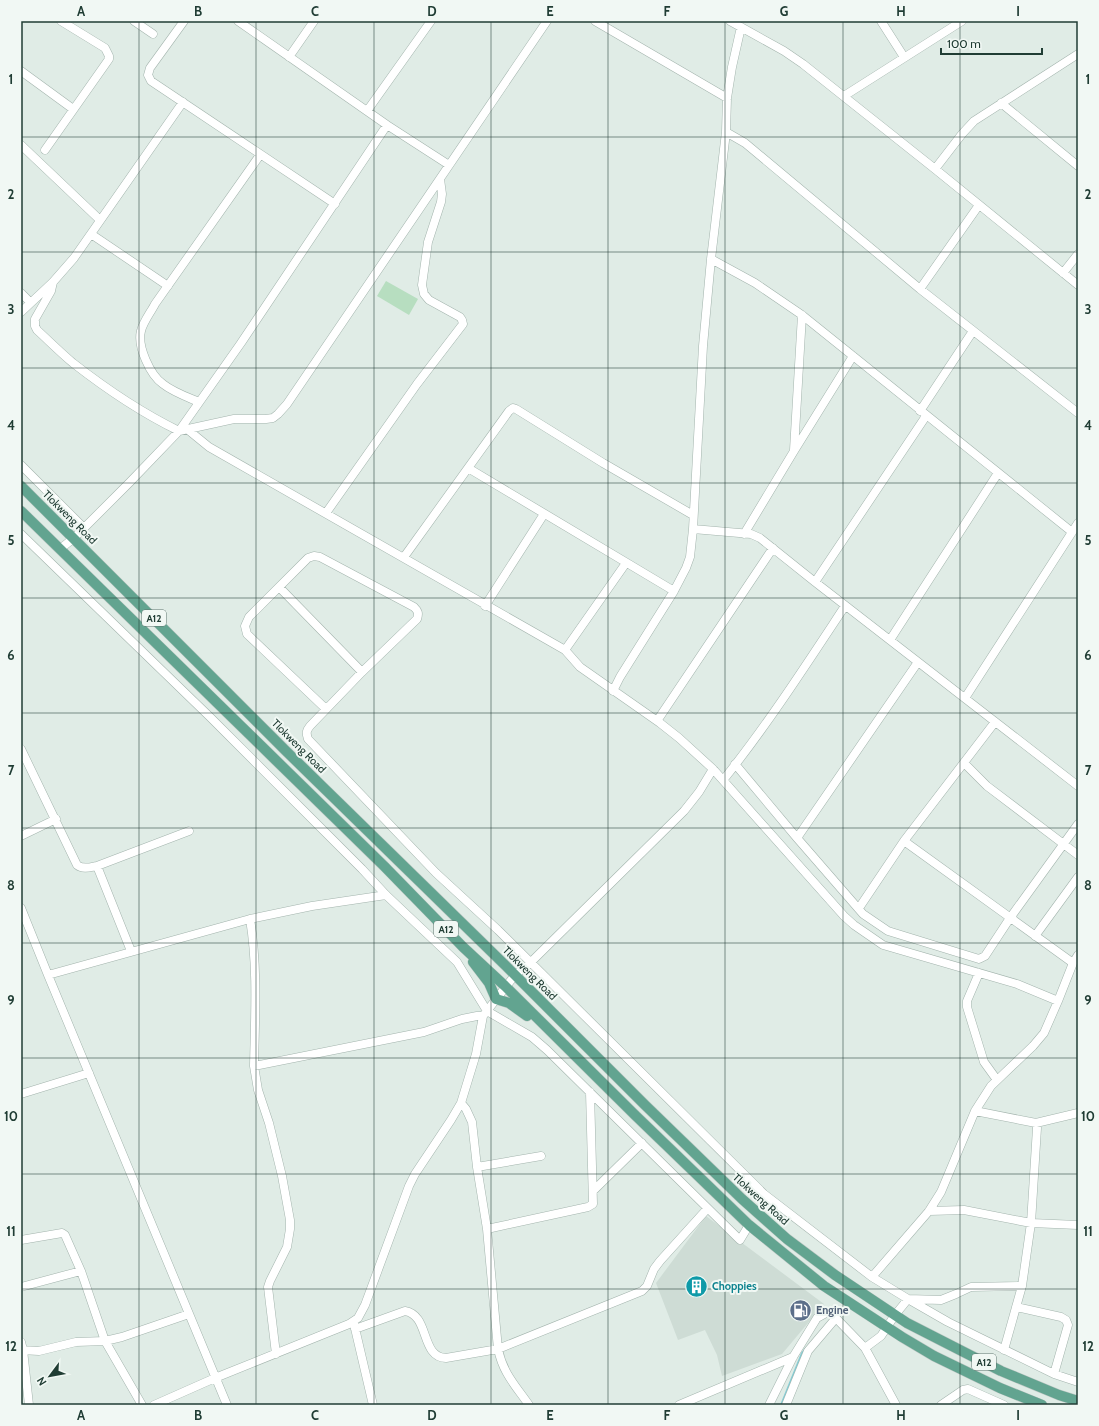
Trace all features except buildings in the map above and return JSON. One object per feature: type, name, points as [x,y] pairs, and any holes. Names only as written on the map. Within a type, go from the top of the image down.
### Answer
[{"type":"main road","name":"Tlokweng Road","points":[[21,486],[286,751],[515,975],[646,1106],[742,1199],[787,1239],[835,1275],[907,1323],[1001,1371],[1059,1395],[1078,1400]]},
{"type":"main road","name":"A12","points":[[21,511],[384,866],[463,947],[505,986],[691,1170],[749,1225],[824,1286],[886,1327],[934,1356],[1000,1388],[1042,1405]]},
{"type":"main road","points":[[463,947],[464,951],[489,983],[496,999],[509,1002],[530,1018],[543,1024]]},
{"type":"street","points":[[45,150],[108,62],[109,56],[105,48],[61,21]]},
{"type":"street","points":[[134,21],[153,34]]},
{"type":"street","points":[[184,21],[148,72],[148,78],[260,155],[335,204]]},
{"type":"street","points":[[238,21],[367,111],[449,165]]},
{"type":"street","points":[[289,57],[314,21]]},
{"type":"street","points":[[367,111],[431,21]]},
{"type":"street","points":[[53,282],[50,291],[35,319],[34,326],[72,362],[95,380],[149,414],[178,431],[234,419],[272,418],[287,404],[547,21]]},
{"type":"street","points":[[595,21],[727,98]]},
{"type":"street","points":[[730,21],[794,57],[1078,285]]},
{"type":"street","points":[[881,21],[904,57]]},
{"type":"street","points":[[844,96],[962,21]]},
{"type":"street","points":[[613,691],[620,677],[674,591],[690,557],[710,259],[726,132],[727,98],[741,27]]},
{"type":"street","points":[[935,169],[968,126],[982,115],[1078,54]]},
{"type":"street","points":[[21,71],[74,109]]},
{"type":"street","points":[[21,312],[53,282],[74,258],[183,102]]},
{"type":"street","points":[[1001,103],[1076,161]]},
{"type":"street","points":[[60,549],[74,538],[136,476],[178,431],[241,343],[388,125]]},
{"type":"street","points":[[726,132],[745,143],[920,289],[1078,414]]},
{"type":"street","points":[[21,145],[100,220]]},
{"type":"street","points":[[199,402],[162,384],[155,376],[147,362],[142,348],[140,338],[141,330],[155,304],[260,155]]},
{"type":"street","points":[[326,513],[408,396],[463,324],[460,317],[429,300],[424,294],[422,285],[428,242],[441,202],[442,194],[440,179]]},
{"type":"street","points":[[920,289],[979,205]]},
{"type":"street","points":[[91,234],[168,286]]},
{"type":"street","points":[[1063,273],[1078,254]]},
{"type":"street","points":[[710,259],[755,283],[802,315],[1072,532]]},
{"type":"street","points":[[21,293],[30,302]]},
{"type":"street","points":[[794,451],[802,315]]},
{"type":"street","points":[[814,582],[974,331]]},
{"type":"street","points":[[744,534],[853,356]]},
{"type":"street","points":[[404,558],[509,411],[514,408],[603,463],[693,515]]},
{"type":"street","points":[[187,429],[209,447],[326,513],[485,606],[565,650],[580,667],[679,738],[724,779],[844,916],[854,925],[883,945],[1017,984],[1058,1001]]},
{"type":"street","points":[[21,465],[84,528]]},
{"type":"street","points":[[468,468],[674,591]]},
{"type":"street","points":[[890,640],[998,473]]},
{"type":"street","points":[[485,606],[544,514]]},
{"type":"street","points":[[965,698],[1078,523]]},
{"type":"street","points":[[692,529],[756,535],[814,582],[1078,786]]},
{"type":"street","points":[[21,534],[210,717],[362,869],[386,895],[448,952],[456,962],[485,1014],[532,1037],[547,1050],[740,1240],[749,1225]]},
{"type":"street","points":[[657,721],[772,548]]},
{"type":"street","points":[[326,709],[248,634],[245,626],[249,617],[308,558],[317,556],[417,609],[419,615],[417,619],[362,672],[306,730],[308,739],[436,873],[498,930],[764,1194],[872,1277],[908,1300],[1004,1350],[1054,1374],[1078,1382]]},
{"type":"street","points":[[565,650],[626,563]]},
{"type":"street","points":[[279,587],[362,672]]},
{"type":"street","points":[[724,779],[792,687],[845,606]]},
{"type":"street","points":[[797,838],[918,662]]},
{"type":"street","points":[[858,908],[904,841],[995,722]]},
{"type":"street","points":[[21,749],[77,865],[80,867],[88,868],[98,866],[189,831]]},
{"type":"street","points":[[964,763],[987,786],[1078,855]]},
{"type":"street","points":[[736,764],[797,838],[863,914],[888,931],[979,959],[985,956],[1010,918],[1078,824]]},
{"type":"street","points":[[373,1405],[354,1325],[365,1304],[409,1186],[461,1103],[476,1054],[485,1014],[505,986],[515,975],[530,963],[684,811],[699,792],[713,769]]},
{"type":"street","points":[[21,836],[56,819]]},
{"type":"street","points":[[904,841],[1073,963]]},
{"type":"street","points":[[98,866],[131,951]]},
{"type":"street","points":[[1035,936],[1078,877]]},
{"type":"street","points":[[48,975],[250,919],[312,906],[386,895]]},
{"type":"street","points":[[21,908],[227,1405]]},
{"type":"street","points":[[250,919],[256,988],[254,1066],[258,1090],[269,1123],[282,1176],[290,1220],[287,1248],[268,1287],[276,1354]]},
{"type":"street","points":[[872,1277],[929,1211],[941,1192],[975,1111],[991,1086],[1033,1046],[1044,1033],[1073,963],[1078,955]]},
{"type":"street","points":[[979,973],[967,1001],[967,1007],[984,1062],[996,1080]]},
{"type":"street","points":[[254,1066],[424,1032],[462,1019],[485,1014]]},
{"type":"street","points":[[21,1094],[89,1073]]},
{"type":"street","points":[[487,1229],[588,1207],[594,1202],[590,1092]]},
{"type":"street","points":[[461,1103],[466,1109],[472,1122],[477,1167],[487,1229],[498,1349],[504,1370],[529,1405]]},
{"type":"street","points":[[975,1111],[1034,1121],[1036,1123],[1078,1113]]},
{"type":"street","points":[[1004,1350],[1022,1286],[1031,1223],[1037,1128],[1036,1123]]},
{"type":"street","points":[[593,1191],[642,1143]]},
{"type":"street","points":[[477,1167],[542,1156]]},
{"type":"street","points":[[154,1405],[215,1378],[276,1354],[354,1325],[405,1311],[416,1316],[432,1351],[439,1357],[446,1358],[498,1349],[642,1291],[647,1286],[654,1269],[660,1261],[707,1209]]},
{"type":"street","points":[[929,1211],[964,1210],[1031,1223],[1078,1225]]},
{"type":"street","points":[[21,1240],[50,1234],[62,1233],[65,1235],[81,1271],[104,1341],[142,1405]]},
{"type":"street","points":[[21,1286],[81,1271]]},
{"type":"street","points":[[866,1348],[881,1336],[895,1315],[908,1300],[941,1300],[971,1287],[1022,1286]]},
{"type":"street","points":[[1016,1307],[1061,1317],[1067,1321],[1068,1325],[1054,1374]]},
{"type":"street","points":[[769,1405],[793,1357],[817,1318],[826,1313],[832,1314],[866,1348],[896,1405]]},
{"type":"street","points":[[22,1350],[39,1351],[76,1342],[104,1341],[122,1337],[189,1314]]},
{"type":"street","points":[[775,1394],[787,1402],[808,1351],[836,1318]]},
{"type":"street","points":[[21,1342],[24,1394],[29,1405]]},
{"type":"street","points":[[679,1405],[793,1357]]},
{"type":"street","points":[[941,1405],[963,1390],[968,1389],[1004,1405]]},
{"type":"shaded area","name":"Choppies","points":[[706,1216],[824,1304],[782,1354],[722,1376],[717,1355],[705,1330],[678,1340],[656,1283]]},
{"type":"green space","points":[[386,281],[418,299],[409,315],[377,296]]},
{"type":"waterway","points":[[781,1405],[802,1353],[806,1348]]},
{"type":"place","name":"Choppies","points":[[696,1286]]},
{"type":"place","name":"Engine","points":[[801,1310]]}]
